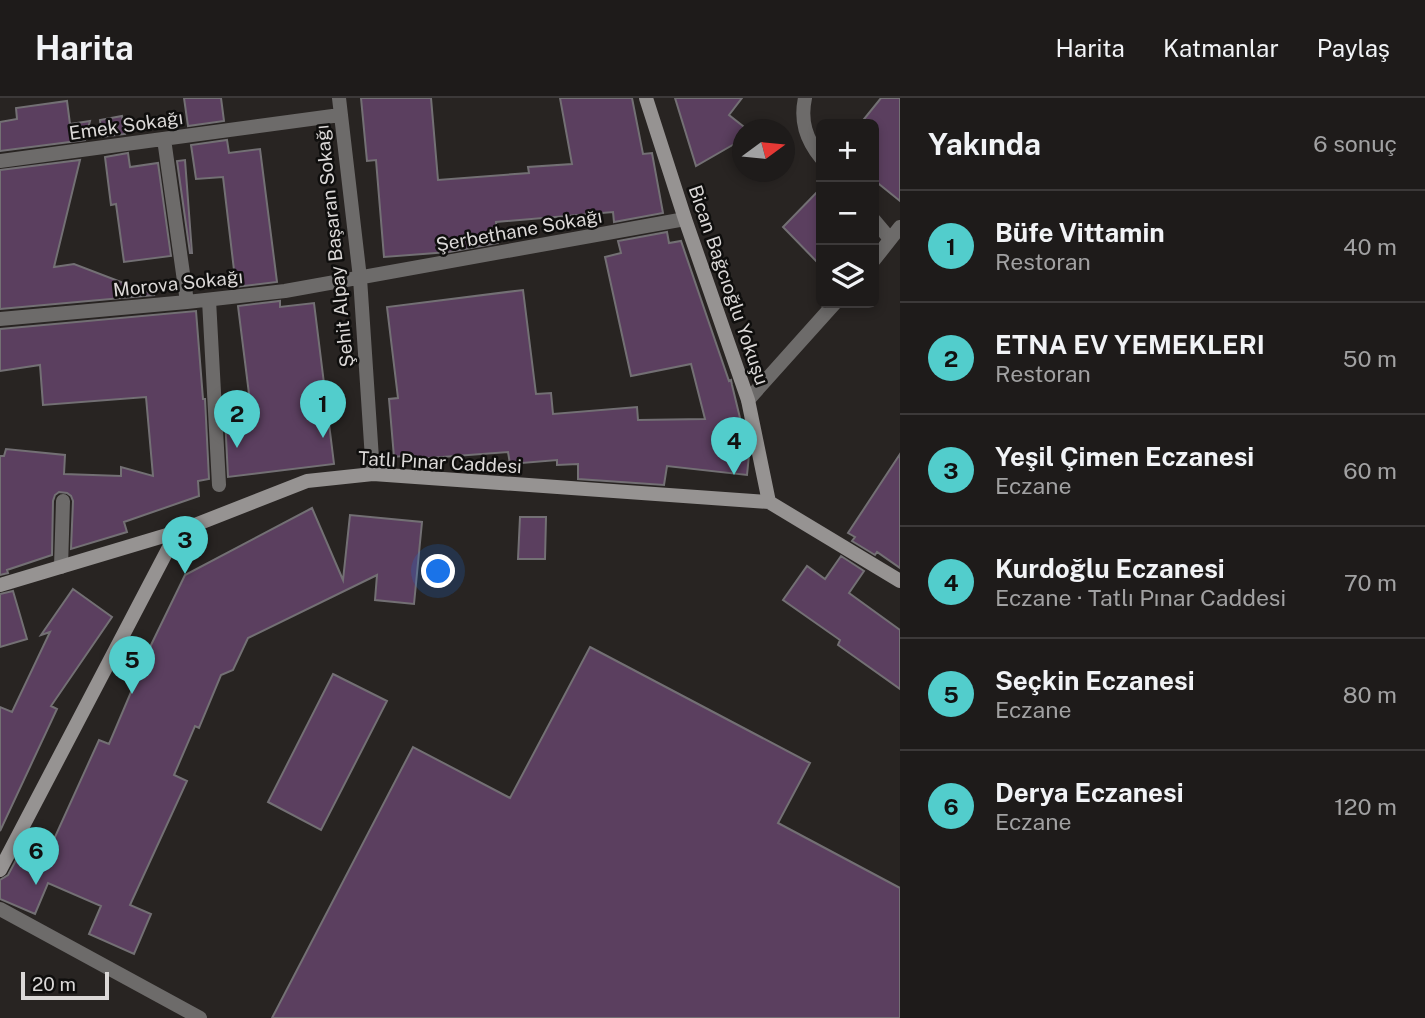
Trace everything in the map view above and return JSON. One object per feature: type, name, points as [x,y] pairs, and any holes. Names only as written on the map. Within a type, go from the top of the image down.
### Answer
[{"type":"street","name":"Şehit Alpay Başaran Sokağı","points":[[340,98],[360,278],[373,474]]},
{"type":"street","name":"Bican Bağcıoğlu Yokuşu","points":[[646,98],[748,400],[769,502]]},
{"type":"street","points":[[805,98],[803,111],[806,136],[816,151]]},
{"type":"street","name":"Emek Sokağı","points":[[0,161],[340,116]]},
{"type":"street","points":[[164,139],[187,302]]},
{"type":"street","name":"Şerbethane Sokağı","points":[[360,278],[685,219]]},
{"type":"street","points":[[879,226],[890,239]]},
{"type":"street","points":[[879,253],[900,227]]},
{"type":"street","name":"Morova Sokağı","points":[[0,319],[209,300],[360,278]]},
{"type":"street","points":[[209,300],[219,485]]},
{"type":"street","points":[[748,400],[831,308]]},
{"type":"street","name":"Tatlı Pınar Caddesi","points":[[0,585],[177,532],[307,481],[373,474],[769,502]]},
{"type":"street","points":[[61,567],[63,501]]},
{"type":"street","points":[[769,502],[900,581]]},
{"type":"street","points":[[0,870],[177,532]]},
{"type":"street","points":[[0,909],[200,1018]]},
{"type":"building","points":[[184,98],[221,98],[224,121],[188,126]]},
{"type":"building","points":[[361,98],[431,98],[438,180],[529,173],[528,167],[572,164],[560,98],[632,98],[643,154],[652,153],[663,213],[614,222],[613,212],[496,222],[498,243],[449,252],[384,257],[376,160],[367,161]]},
{"type":"building","points":[[675,98],[742,98],[729,115],[734,119],[732,145],[696,166]]},
{"type":"building","points":[[881,98],[900,98],[900,201],[879,184],[879,119],[864,119]]},
{"type":"building","points":[[67,101],[70,124],[90,121],[85,140],[0,151],[0,122],[17,119],[16,108]]},
{"type":"building","points":[[122,116],[125,134],[102,137],[100,120]]},
{"type":"building","points":[[227,140],[229,153],[260,149],[277,282],[236,287],[223,177],[196,179],[191,145]]},
{"type":"building","points":[[128,153],[130,167],[158,163],[171,256],[124,262],[116,204],[111,205],[105,157]]},
{"type":"building","points":[[80,160],[54,267],[74,264],[155,295],[0,309],[0,170]]},
{"type":"building","points":[[185,160],[192,253],[177,161]]},
{"type":"building","points":[[816,193],[816,261],[783,227]]},
{"type":"building","points":[[667,232],[669,243],[681,241],[729,381],[731,380],[749,455],[747,475],[667,466],[664,485],[578,479],[578,464],[557,465],[557,460],[510,464],[508,452],[402,460],[413,455],[394,457],[389,399],[398,398],[387,307],[523,290],[536,394],[551,393],[553,414],[637,407],[638,420],[705,419],[691,364],[631,376],[605,257],[621,253],[618,241]]},
{"type":"building","points":[[280,301],[280,307],[314,303],[334,464],[228,477],[224,397],[249,394],[238,306]]},
{"type":"building","points":[[196,311],[205,399],[209,479],[198,481],[199,496],[124,522],[127,532],[71,549],[73,501],[67,493],[59,492],[53,501],[52,555],[7,570],[8,573],[0,575],[0,456],[4,456],[6,449],[65,455],[64,474],[121,476],[121,467],[153,476],[146,397],[43,405],[40,365],[0,371],[0,329]]},
{"type":"building","points":[[900,454],[900,568],[877,552],[875,555],[852,541],[855,537],[848,533]]},
{"type":"building","points":[[312,508],[343,580],[350,515],[422,522],[414,604],[375,600],[377,575],[248,638],[233,670],[221,675],[199,728],[195,726],[174,775],[187,781],[130,905],[151,914],[134,954],[89,934],[101,906],[48,883],[35,914],[0,899],[0,880],[8,875],[22,849],[45,859],[99,740],[109,744],[151,645],[185,575]]},
{"type":"building","points":[[520,517],[546,517],[545,559],[518,559]]},
{"type":"building","points":[[841,556],[864,571],[849,593],[900,630],[900,689],[838,645],[840,640],[783,600],[807,566],[825,579]]},
{"type":"building","points":[[73,589],[112,617],[51,706],[57,709],[0,831],[0,707],[12,712],[50,632],[41,635]]},
{"type":"building","points":[[13,591],[27,639],[0,647],[0,594]]},
{"type":"building","points":[[590,647],[810,763],[778,823],[900,888],[900,1018],[272,1018],[413,747],[510,798]]},
{"type":"building","points":[[333,674],[387,701],[321,830],[268,802]]},
{"type":"place","name":"Büfe Vittamin","points":[[323,438]]},
{"type":"place","name":"ETNA EV YEMEKLERI","points":[[237,448]]},
{"type":"place","name":"Kurdoğlu Eczanesi","points":[[734,475]]},
{"type":"place","name":"Yeşil Çimen Eczanesi","points":[[185,574]]},
{"type":"place","name":"Seçkin Eczanesi","points":[[132,694]]},
{"type":"place","name":"Derya Eczanesi","points":[[36,885]]}]
